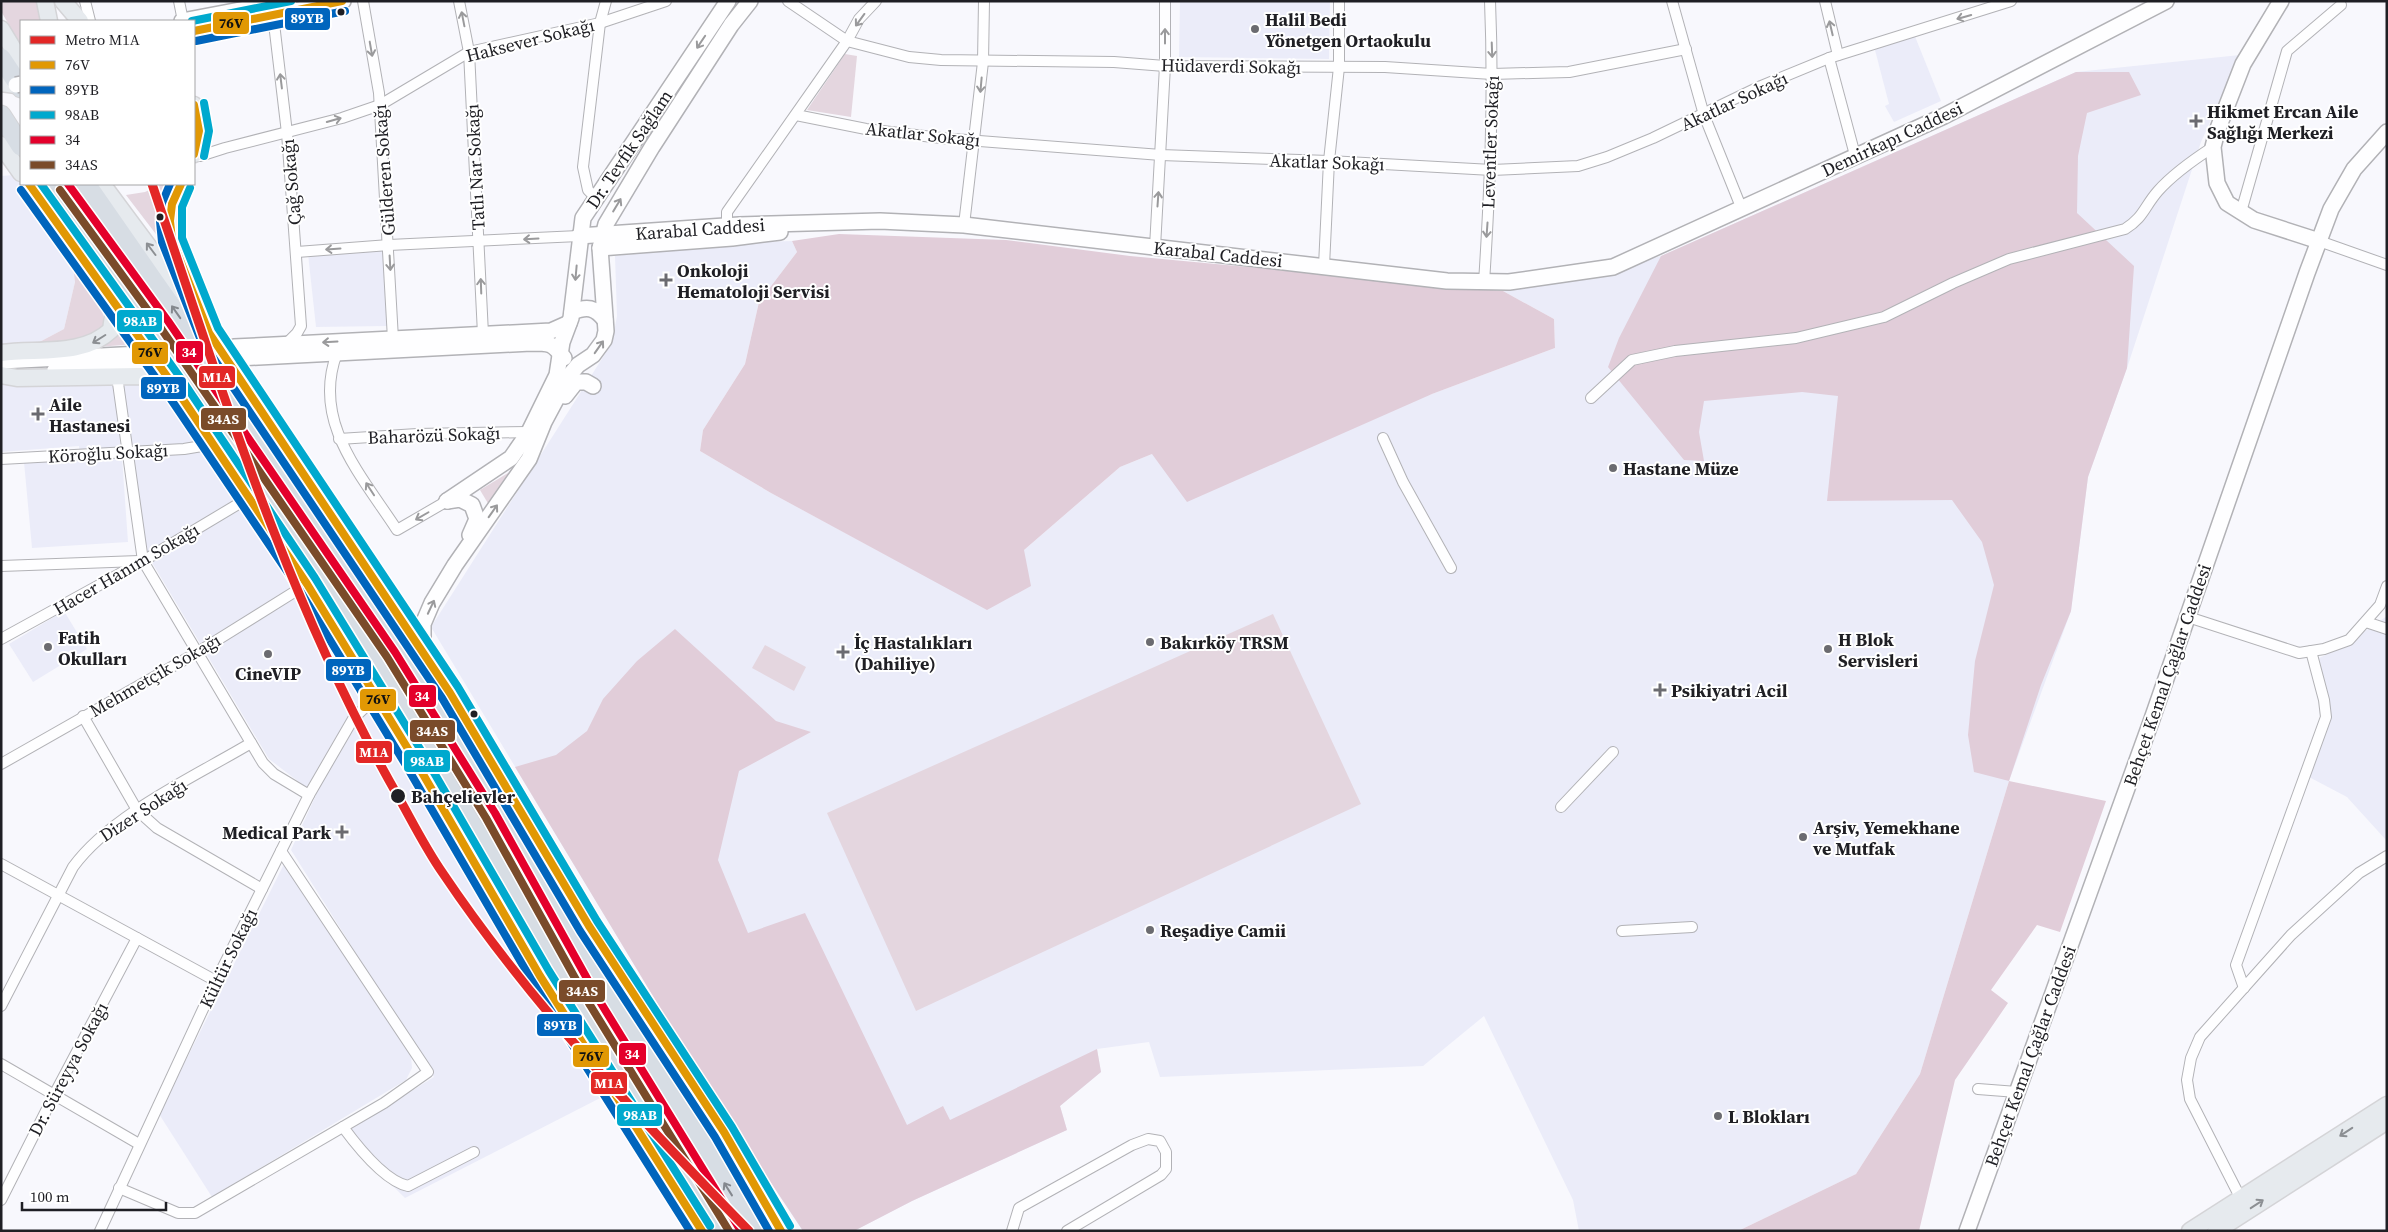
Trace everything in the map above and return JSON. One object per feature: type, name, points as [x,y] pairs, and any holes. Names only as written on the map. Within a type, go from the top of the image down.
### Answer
[{"type":"highway","points":[[12,85],[14,59]]},
{"type":"highway","points":[[1,115],[20,144]]},
{"type":"highway","points":[[47,185],[156,333],[336,603],[720,1231]]},
{"type":"highway","points":[[87,185],[219,375],[397,640],[473,760],[594,971],[754,1231]]},
{"type":"highway","points":[[520,904],[532,940],[638,1121],[655,1155]]},
{"type":"highway","points":[[618,1009],[634,1022],[657,1048],[774,1231]]},
{"type":"main road","points":[[45,1],[49,20]]},
{"type":"main road","points":[[63,1],[79,20]]},
{"type":"main road","points":[[188,20],[277,5],[343,1]]},
{"type":"main road","points":[[423,653],[423,624],[432,603],[455,566],[529,459],[544,422],[568,377],[578,365],[593,355],[604,340],[605,320],[601,242],[606,224],[652,147],[731,24],[750,1]]},
{"type":"main road","name":"Demirkapı Caddesi","points":[[1614,267],[1741,207],[1944,116],[2166,1]]},
{"type":"main road","points":[[2269,1],[2243,64],[2213,147],[2217,183],[2227,203],[2254,220],[2319,240]]},
{"type":"main road","points":[[2243,64],[2281,1]]},
{"type":"main road","name":"Dr. Tevfik Sağlam","points":[[730,2],[731,24]]},
{"type":"main road","name":"Dr. Tevfik Sağlam","points":[[571,318],[579,236],[583,218],[595,197],[730,2]]},
{"type":"main road","points":[[195,31],[277,5]]},
{"type":"main road","points":[[1,29],[14,59]]},
{"type":"main road","points":[[195,110],[199,132],[197,155]]},
{"type":"main road","name":"Behçet Kemal Çağlar Caddesi","points":[[1967,1231],[2188,617],[2319,240],[2331,209],[2354,169],[2387,132]]},
{"type":"main road","points":[[1,145],[20,172]]},
{"type":"main road","points":[[30,185],[174,386],[307,584],[376,697],[540,976],[702,1231]]},
{"type":"main road","points":[[103,185],[183,293],[450,693],[589,926],[724,1132],[781,1231]]},
{"type":"main road","points":[[181,185],[172,204],[170,221],[172,240],[209,332]]},
{"type":"main road","name":"Karabal Caddesi","points":[[601,242],[726,226],[880,221],[964,226],[1484,283],[1550,278],[1614,267]]},
{"type":"main road","name":"Karabal Caddesi","points":[[579,236],[601,242],[740,238],[820,224]]},
{"type":"main road","points":[[1,353],[71,347],[96,342],[111,330],[114,309],[110,296]]},
{"type":"main road","points":[[578,365],[567,361],[561,356],[557,348],[548,344],[531,343],[337,353],[236,353],[286,344],[551,330],[589,307],[598,311],[605,320]]},
{"type":"main road","points":[[447,501],[511,458],[529,432],[557,375],[562,342],[571,318]]},
{"type":"main road","points":[[1,361],[143,360],[1,374]]},
{"type":"main road","points":[[1,374],[16,378],[139,376],[158,378],[174,386]]},
{"type":"main road","points":[[544,422],[554,415],[568,390],[576,382],[586,382],[592,386]]},
{"type":"main road","points":[[447,501],[460,499],[468,502],[476,515],[474,527],[455,566]]},
{"type":"main road","points":[[2190,1231],[2387,1105]]},
{"type":"main road","points":[[2216,1231],[2387,1121]]},
{"type":"street","points":[[85,1],[90,20]]},
{"type":"street","points":[[179,1],[182,20]]},
{"type":"street","name":"Gülderen Sokağı","points":[[363,1],[380,105],[393,339]]},
{"type":"street","name":"Tatlı Nar Sokağı","points":[[459,1],[469,52],[482,334]]},
{"type":"street","points":[[595,197],[588,190],[583,167],[600,23],[606,1]]},
{"type":"street","name":"Haksever Sokağı","points":[[197,155],[287,133],[380,105],[469,52],[600,23],[666,1]]},
{"type":"street","name":"Hüdaverdi Sokağı","points":[[788,1],[847,41],[908,57],[983,62],[1114,62],[1165,66],[1339,67],[1492,74],[1568,72],[1686,49]]},
{"type":"street","points":[[726,226],[727,212],[847,41],[858,19],[876,1]]},
{"type":"street","points":[[964,226],[976,140],[983,62],[984,1]]},
{"type":"street","points":[[1155,247],[1165,66],[1165,1]]},
{"type":"street","points":[[1324,266],[1329,161],[1339,67],[1339,1]]},
{"type":"street","name":"Leventler Sokağı","points":[[1484,283],[1492,170],[1490,1]]},
{"type":"street","points":[[1672,1],[1704,115],[1741,207]]},
{"type":"street","points":[[1825,1],[1834,57],[1855,155]]},
{"type":"street","name":"Akatlar Sokağı","points":[[796,115],[866,129],[1161,155],[1329,161],[1492,170],[1578,166],[1630,148],[1704,115],[1761,86],[1834,57],[1991,4],[2011,1]]},
{"type":"street","name":"Çağ Sokağı","points":[[277,5],[297,252],[301,326],[286,344]]},
{"type":"street","points":[[2241,212],[2287,51],[2341,5]]},
{"type":"street","points":[[1591,398],[1632,360],[1674,351],[1796,338],[1884,317],[1953,283],[2009,259],[2125,229],[2139,220],[2164,185],[2194,159],[2213,147]]},
{"type":"street","points":[[297,252],[389,245],[579,236]]},
{"type":"street","points":[[2319,240],[2387,265]]},
{"type":"street","points":[[337,353],[329,377],[329,394],[339,439],[396,530],[447,501]]},
{"type":"street","points":[[117,376],[143,561],[263,763],[274,774],[309,795]]},
{"type":"street","name":"Baharözü Sokağı","points":[[339,439],[417,434],[529,432]]},
{"type":"street","points":[[1383,438],[1404,482],[1451,568]]},
{"type":"street","name":"Köroğlu Sokağı","points":[[1,459],[184,449],[214,444]]},
{"type":"street","name":"Hacer Hanım Sokağı","points":[[1,639],[143,561],[250,497]]},
{"type":"street","points":[[1,566],[143,561]]},
{"type":"street","name":"Mehmetçik Sokağı","points":[[1,764],[198,652],[307,584]]},
{"type":"street","points":[[2188,617],[2299,653],[2349,640],[2380,605],[2387,586]]},
{"type":"street","points":[[2366,622],[2387,629]]},
{"type":"street","points":[[2244,988],[2237,976],[2236,965],[2326,717],[2324,700],[2311,651]]},
{"type":"street","name":"Kültür Sokağı","points":[[100,1231],[216,981],[309,795],[353,719],[376,697]]},
{"type":"street","points":[[83,716],[137,810],[157,828],[262,889]]},
{"type":"street","name":"Dizer Sokağı","points":[[1,1006],[73,867],[88,847],[137,810],[251,742]]},
{"type":"street","points":[[1561,807],[1613,752]]},
{"type":"street","points":[[119,1188],[178,1213],[195,1213],[384,1103],[428,1072],[281,851]]},
{"type":"street","points":[[2241,1199],[2190,1099],[2187,1080],[2191,1058],[2200,1037],[2291,935],[2359,872],[2387,856]]},
{"type":"street","points":[[1,864],[216,981]]},
{"type":"street","points":[[1622,931],[1692,927]]},
{"type":"street","name":"Dr. Süreyya Sokağı","points":[[1,1200],[137,938]]},
{"type":"street","points":[[1,1064],[139,1144]]},
{"type":"street","points":[[1978,1089],[2017,1092]]},
{"type":"street","points":[[343,1127],[358,1147],[398,1184],[408,1186],[474,1152]]},
{"type":"street","points":[[1012,1231],[1020,1208],[1132,1146],[1148,1139],[1160,1141],[1166,1152],[1166,1169],[1161,1175],[1066,1231]]},
{"type":"shaded area","points":[[1,1],[36,1],[40,7],[41,20],[20,20],[20,44],[1,11]]},
{"type":"shaded area","name":"Halil Bedi Yönetgen Ortaokulu","points":[[1180,1],[1330,1],[1329,59],[1179,57]]},
{"type":"shaded area","points":[[1914,34],[1941,101],[1894,122],[1885,106],[1889,104],[1875,50]]},
{"type":"shaded area","points":[[845,54],[857,56],[851,117],[807,110]]},
{"type":"shaded area","points":[[2240,55],[2201,142],[2127,368],[2088,477],[2071,611],[2009,781],[1920,1074],[1856,1174],[1738,1231],[1579,1231],[1573,1200],[1484,1016],[1423,1066],[1160,1077],[1149,1042],[1097,1049],[1101,1072],[1060,1106],[1067,1130],[912,1201],[854,1231],[803,1231],[712,1094],[431,627],[612,343],[617,316],[615,256],[736,243],[792,241],[797,252],[759,302],[745,364],[703,430],[700,451],[771,493],[987,609],[1024,550],[1120,467],[1152,454],[1432,394],[1555,348],[1554,319],[1503,291],[1587,276],[1661,256],[2076,72]]},
{"type":"shaded area","points":[[2076,72],[2129,72],[2141,95],[2087,113],[2078,156],[2077,213],[2134,266],[2127,368],[2088,477],[2071,611],[2041,685],[2009,781],[1974,772],[1968,735],[1975,661],[1994,585],[1982,542],[1952,500],[1827,501],[1838,396],[1802,392],[1704,401],[1699,432],[1704,461],[1684,460],[1608,367],[1619,338],[1661,256]]},
{"type":"shaded area","points":[[14,175],[72,259],[75,282],[64,329],[30,347],[1,349],[1,176]]},
{"type":"shaded area","points":[[160,185],[171,185],[162,205],[162,242],[126,195],[145,192]]},
{"type":"shaded area","points":[[839,234],[1006,240],[1130,256],[1503,291],[1554,319],[1555,348],[1432,394],[1187,502],[1152,454],[1120,467],[1024,550],[1031,586],[987,610],[771,493],[700,451],[703,430],[745,364],[759,302],[797,252],[792,241]]},
{"type":"shaded area","points":[[385,249],[387,326],[316,327],[308,254]]},
{"type":"shaded area","points":[[72,259],[101,299],[104,323],[95,337],[30,347],[64,329],[75,282]]},
{"type":"shaded area","points":[[119,320],[136,344],[97,347]]},
{"type":"shaded area","points":[[149,379],[170,389],[364,691],[608,1094],[405,1198],[341,1135],[434,1077],[291,850],[316,795],[269,759],[147,554],[133,456],[102,458],[122,458],[128,542],[32,548],[24,462],[80,460],[79,446],[1,452],[1,382]]},
{"type":"shaded area","points":[[513,470],[489,505],[480,490]]},
{"type":"shaded area","name":"Fatih Okulları","points":[[64,611],[87,649],[33,682],[9,644]]},
{"type":"shaded area","points":[[1273,614],[1361,804],[916,1011],[827,813]]},
{"type":"shaded area","points":[[2387,616],[2387,841],[2347,797],[2309,777],[2331,719],[2319,658],[2339,649]]},
{"type":"shaded area","points":[[675,629],[776,721],[811,732],[739,771],[718,860],[748,933],[805,913],[907,1125],[943,1106],[950,1120],[1097,1049],[1101,1072],[1060,1106],[1067,1130],[912,1201],[854,1231],[803,1231],[712,1094],[515,767],[556,755],[587,731],[603,699],[637,661]]},
{"type":"shaded area","points":[[765,645],[806,667],[794,691],[752,668]]},
{"type":"shaded area","points":[[2009,781],[2106,801],[2060,932],[2037,925],[1991,990],[2008,1003],[1955,1080],[1919,1231],[1738,1231],[1856,1174],[1920,1074]]},
{"type":"shaded area","points":[[284,864],[411,1055],[412,1068],[406,1080],[212,1197],[159,1114]]},
{"type":"tunnel","points":[[158,353],[210,349]]},
{"type":"tunnel","points":[[166,364],[218,360]]},
{"type":"metro line","name":"M1A","points":[[152,185],[232,419],[260,497],[291,574],[359,725],[425,845],[476,920],[549,1013],[667,1146],[749,1231]]},
{"type":"transit line","name":"98AB","points":[[195,20],[291,1]]},
{"type":"transit line","name":"76V","points":[[195,31],[342,1]]},
{"type":"transit line","name":"89YB","points":[[196,41],[345,11]]},
{"type":"transit line","name":"98AB","points":[[204,103],[209,131],[204,156]]},
{"type":"transit line","name":"76V","points":[[195,110],[199,131],[195,149]]},
{"type":"transit line","name":"76V","points":[[30,185],[174,386],[307,584],[413,757],[540,976],[702,1231]]},
{"type":"transit line","name":"98AB","points":[[42,185],[182,380],[315,578],[422,752],[549,971],[710,1226]]},
{"type":"transit line","name":"34","points":[[69,185],[168,321],[395,652],[495,813],[599,1000],[741,1231]]},
{"type":"transit line","name":"89YB","points":[[170,185],[162,203],[160,221],[162,242],[200,338],[442,698],[580,931],[715,1137],[769,1231]]},
{"type":"transit line","name":"76V","points":[[181,185],[172,204],[170,221],[172,240],[209,333],[450,693],[589,926],[724,1132],[781,1231]]},
{"type":"transit line","name":"98AB","points":[[190,188],[182,207],[182,238],[218,328],[458,687],[597,921],[732,1127],[790,1226]]},
{"type":"transit line","name":"89YB","points":[[21,190],[166,392],[299,589],[404,762],[532,981],[690,1231]]},
{"type":"transit line","name":"34AS","points":[[60,190],[160,327],[387,657],[486,818],[590,1005],[729,1231]]},
{"type":"place","name":"Halil Bedi Yönetgen Ortaokulu","points":[[1255,29]]},
{"type":"place","name":"Hikmet Ercan Aile Sağlığı Merkezi","points":[[2196,121]]},
{"type":"place","name":"Onkoloji Hematoloji Servisi","points":[[666,280]]},
{"type":"place","name":"Aile Hastanesi","points":[[38,414]]},
{"type":"place","name":"Hastane Müze","points":[[1613,468]]},
{"type":"place","name":"Bakırköy TRSM","points":[[1150,642]]},
{"type":"place","name":"Fatih Okulları","points":[[48,647]]},
{"type":"place","name":"H Blok Servisleri","points":[[1828,649]]},
{"type":"place","name":"İç Hastalıkları (Dahiliye)","points":[[843,652]]},
{"type":"place","name":"CineVIP","points":[[268,654]]},
{"type":"place","name":"Psikiyatri Acil","points":[[1660,690]]},
{"type":"place","name":"Bahçelievler","points":[[398,796]]},
{"type":"place","name":"Medical Park","points":[[342,832]]},
{"type":"place","name":"Arşiv, Yemekhane ve Mutfak","points":[[1803,837]]},
{"type":"place","name":"Reşadiye Camii","points":[[1150,930]]},
{"type":"place","name":"L Blokları","points":[[1718,1116]]}]
